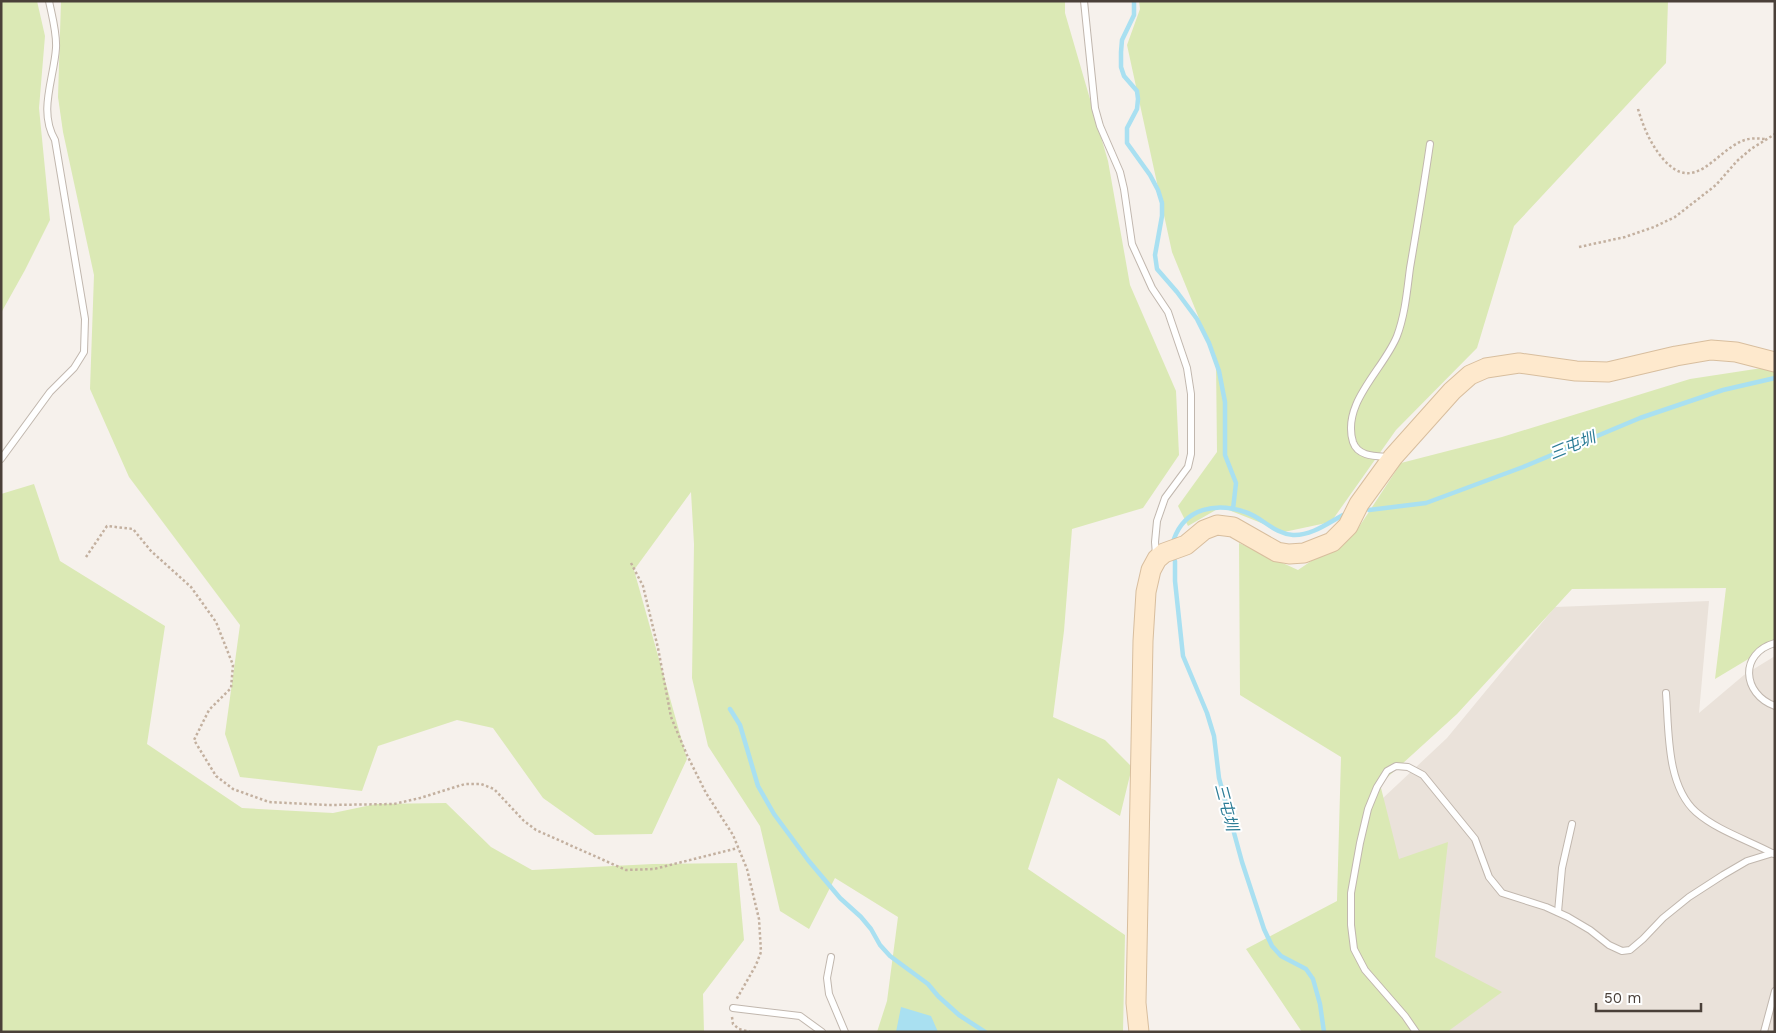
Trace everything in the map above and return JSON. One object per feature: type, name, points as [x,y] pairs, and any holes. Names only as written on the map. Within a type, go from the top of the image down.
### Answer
[{"type":"street","points":[[1140,1032],[1136,1003],[1143,641],[1146,592],[1150,570],[1157,559],[1164,553],[1186,545],[1204,530],[1217,525],[1233,526],[1277,552],[1289,554],[1304,553],[1332,542],[1348,526],[1359,504],[1393,457],[1452,391],[1470,375],[1486,368],[1519,363],[1576,371],[1608,372],[1711,350],[1736,352],[1775,362]]},
{"type":"lane","points":[[1,459],[50,392],[74,368],[84,352],[85,319],[55,140],[49,129],[47,103],[56,47],[49,1]]},
{"type":"lane","points":[[1084,1],[1095,108],[1100,126],[1120,172],[1132,244],[1152,288],[1168,312],[1187,368],[1191,394],[1191,454],[1188,467],[1165,498],[1157,521],[1155,542],[1157,559]]},
{"type":"lane","points":[[1393,457],[1372,456],[1361,452],[1353,443],[1351,424],[1360,395],[1389,352],[1402,321],[1430,144]]},
{"type":"lane","points":[[1775,643],[1767,645],[1757,652],[1751,661],[1749,672],[1750,684],[1755,693],[1775,706]]},
{"type":"lane","points":[[1666,693],[1670,744],[1677,786],[1696,812],[1729,833],[1774,854]]},
{"type":"lane","points":[[1416,1032],[1405,1016],[1364,970],[1354,949],[1351,925],[1351,893],[1368,810],[1377,787],[1387,771],[1396,766],[1408,767],[1423,775],[1475,839],[1489,878],[1502,893],[1558,912],[1590,930],[1609,945],[1622,950],[1630,950],[1663,918],[1690,897],[1747,861],[1774,854]]},
{"type":"lane","points":[[1558,912],[1562,868],[1572,824]]},
{"type":"lane","points":[[831,957],[827,978],[829,994],[845,1032]]},
{"type":"lane","points":[[1764,1032],[1775,990]]},
{"type":"lane","points":[[734,1008],[800,1016],[822,1032]]},
{"type":"path","points":[[1638,109],[1645,131],[1656,150],[1669,165],[1680,173],[1692,174],[1705,168],[1743,140],[1754,138],[1766,139]]},
{"type":"path","points":[[1579,247],[1625,237],[1675,217],[1716,185],[1737,161],[1775,134]]},
{"type":"path","points":[[86,557],[108,526],[133,529],[151,551],[190,587],[216,622],[232,665],[231,688],[210,710],[194,740],[216,776],[233,789],[269,802],[328,805],[394,804],[465,784],[481,784],[494,789],[524,821],[536,830],[626,870],[654,869],[738,848]]},
{"type":"path","points":[[631,562],[642,586],[658,648],[671,717],[686,755],[706,793],[733,835],[747,869],[759,919],[761,952],[756,965],[735,1001],[731,1016],[733,1024],[739,1029],[750,1032]]},
{"type":"shaded area","points":[[1709,601],[1699,713],[1744,675],[1775,656],[1775,1032],[1360,1032],[1382,799],[1447,738],[1555,607]]},
{"type":"green space","points":[[1,1],[37,1],[45,36],[39,108],[50,220],[1,313]]},
{"type":"green space","points":[[61,1],[1065,1],[1065,13],[1108,161],[1130,285],[1176,391],[1179,455],[1143,508],[1072,529],[1064,631],[1053,717],[1105,740],[1132,767],[1120,816],[1058,778],[1028,869],[1125,935],[1123,1032],[877,1032],[887,1001],[898,917],[835,878],[809,929],[780,911],[760,826],[708,746],[692,678],[694,544],[691,492],[634,570],[687,759],[652,834],[595,835],[543,798],[493,728],[457,720],[378,746],[362,791],[240,777],[225,734],[240,625],[129,477],[90,389],[94,275],[63,132],[58,97]]},
{"type":"green space","points":[[1139,1],[1668,1],[1666,63],[1514,226],[1477,348],[1396,430],[1331,522],[1284,532],[1221,507],[1188,526],[1178,506],[1217,452],[1216,360],[1172,252],[1127,45],[1140,9]]},
{"type":"green space","points":[[1775,366],[1775,643],[1715,679],[1726,588],[1572,589],[1457,714],[1380,784],[1399,859],[1448,842],[1435,957],[1502,992],[1447,1032],[1302,1032],[1246,949],[1337,901],[1341,757],[1240,695],[1239,543],[1298,570],[1357,530],[1401,463],[1502,437],[1690,379]]},
{"type":"green space","points":[[34,484],[60,561],[165,626],[147,744],[242,808],[333,813],[376,804],[446,803],[491,847],[532,870],[653,864],[737,863],[744,940],[703,994],[704,1032],[1,1032],[1,494]]},
{"type":"water","points":[[901,1007],[931,1016],[938,1032],[896,1032]]},
{"type":"waterway","points":[[1134,1],[1134,15],[1122,40],[1121,52],[1121,67],[1124,76],[1137,91],[1138,99],[1137,109],[1127,128],[1127,143],[1150,175],[1162,203],[1162,216],[1155,255],[1157,269],[1197,319],[1209,343],[1219,371],[1225,402],[1225,455],[1236,483],[1233,509]]},
{"type":"waterway","name":"三屯圳","points":[[1369,510],[1426,503],[1523,467],[1640,418],[1723,390],[1775,378]]},
{"type":"waterway","name":"三屯圳","points":[[1174,539],[1186,520],[1194,514],[1213,508],[1234,509],[1251,514],[1274,529],[1293,535],[1313,531],[1343,515]]},
{"type":"waterway","name":"三屯圳","points":[[1175,561],[1175,581],[1183,656],[1207,713],[1214,736],[1219,778],[1242,862],[1264,929],[1272,946],[1281,956],[1306,969],[1313,979],[1320,1004],[1324,1032]]},
{"type":"waterway","points":[[730,709],[740,725],[758,786],[774,814],[808,860],[840,898],[861,917],[890,956],[928,984],[959,1015],[985,1032]]}]
